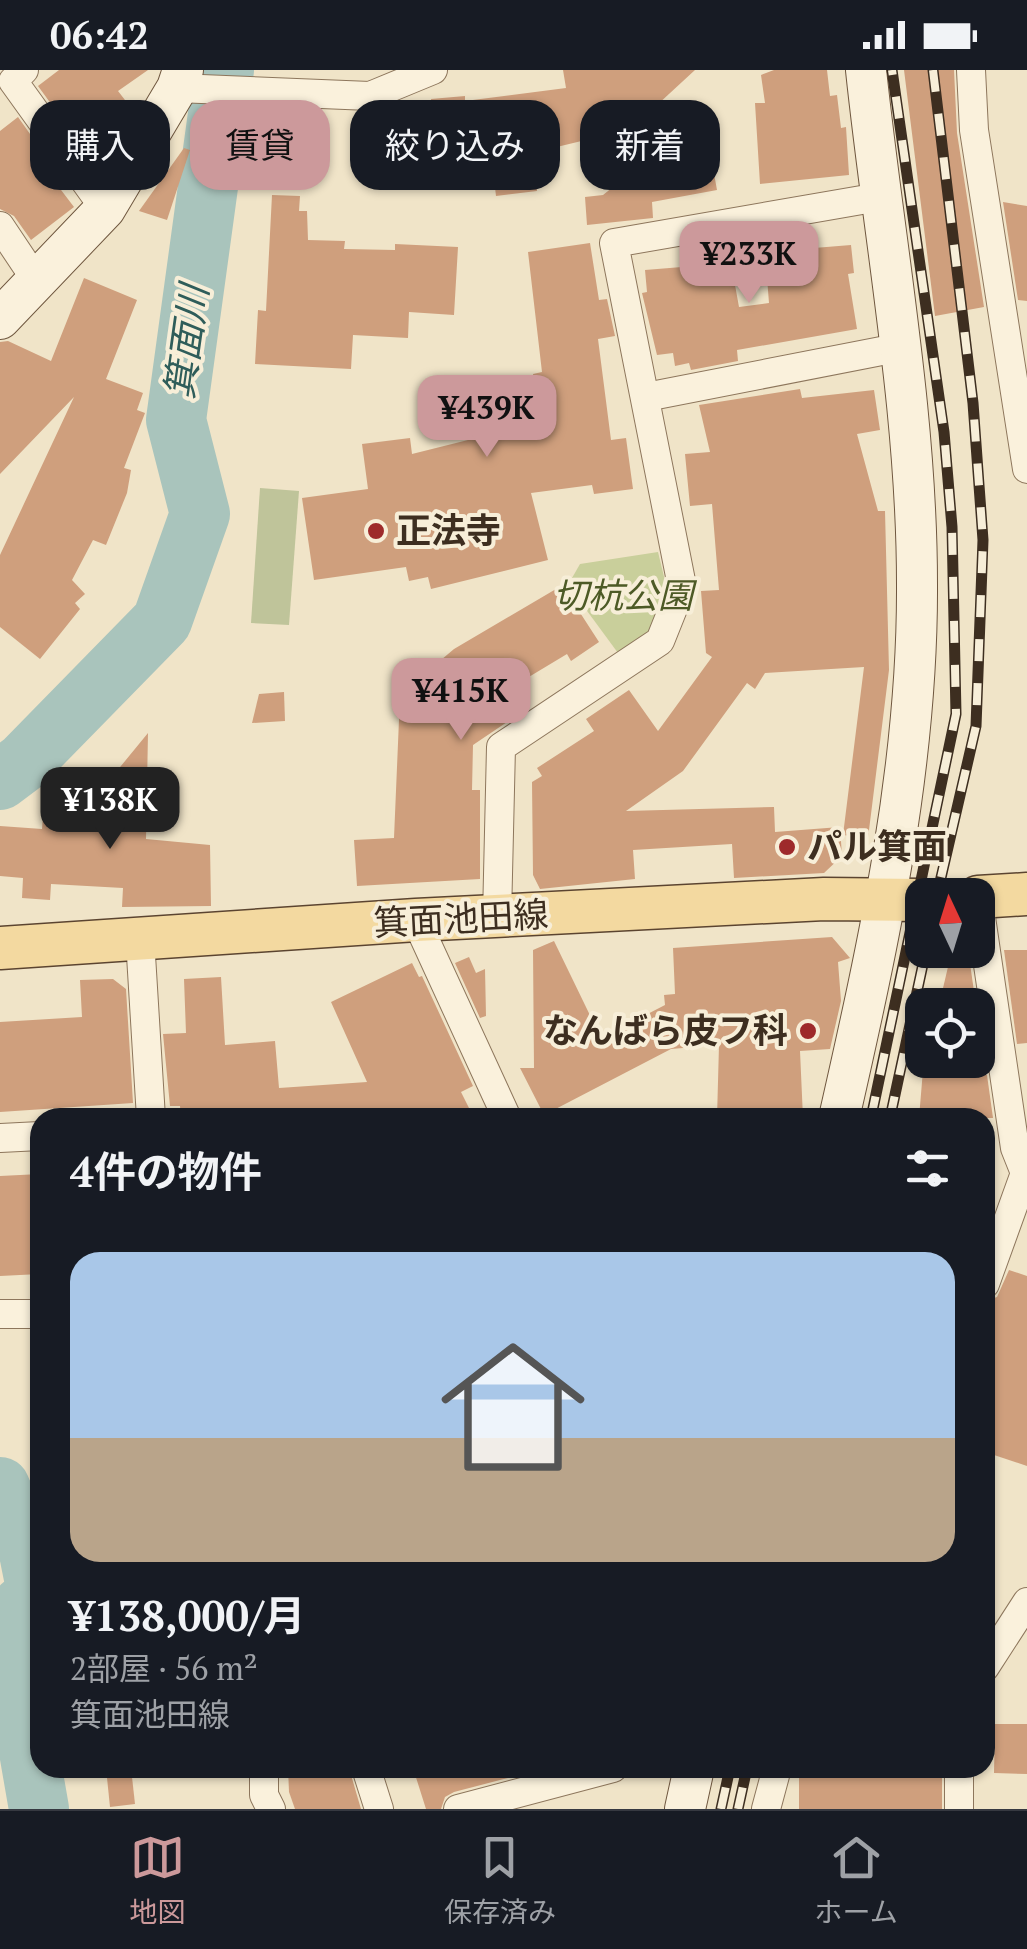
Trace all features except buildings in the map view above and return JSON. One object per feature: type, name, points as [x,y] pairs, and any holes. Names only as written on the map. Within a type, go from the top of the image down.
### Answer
[{"type":"main road","points":[[995,896],[1027,894]]},
{"type":"main road","name":"箕面池田線","points":[[0,948],[416,920],[824,899],[904,900]]},
{"type":"street","points":[[24,70],[13,81],[105,209]]},
{"type":"street","points":[[0,319],[105,209],[180,79],[289,96],[370,96],[433,70]]},
{"type":"street","points":[[842,1108],[904,900],[904,790],[917,586],[912,446],[866,70]]},
{"type":"street","points":[[971,70],[974,130],[1027,469]]},
{"type":"street","points":[[498,917],[500,747],[660,641],[682,586],[614,243],[879,197]]},
{"type":"street","points":[[0,226],[38,283]]},
{"type":"street","points":[[646,397],[902,347]]},
{"type":"street","points":[[416,920],[502,1108]]},
{"type":"street","points":[[140,939],[150,1108]]},
{"type":"street","points":[[990,968],[1024,1173],[995,1257]]},
{"type":"street","points":[[0,1138],[30,1136]]},
{"type":"street","points":[[1000,1243],[1027,1253]]},
{"type":"street","points":[[0,1314],[30,1314]]},
{"type":"street","points":[[995,1652],[1027,1602]]},
{"type":"street","points":[[264,1778],[264,1795],[270,1809]]},
{"type":"street","points":[[369,1778],[379,1809]]},
{"type":"street","points":[[458,1809],[574,1778]]},
{"type":"street","points":[[685,1809],[692,1778]]},
{"type":"street","points":[[766,1809],[774,1778]]},
{"type":"street","points":[[959,1778],[959,1809]]},
{"type":"green space","points":[[260,488],[299,491],[289,625],[251,623]]},
{"type":"green space","name":"切杭公園","points":[[658,552],[666,585],[656,626],[618,653],[568,585],[580,564]]},
{"type":"waterway","name":"箕面川","points":[[0,780],[24,762],[162,621],[200,514],[176,420],[224,70]]},
{"type":"waterway","name":"箕面川","points":[[0,1487],[30,1558]]},
{"type":"waterway","name":"箕面川","points":[[30,1599],[22,1606],[22,1711],[30,1757]]},
{"type":"waterway","name":"箕面川","points":[[34,1778],[39,1809]]},
{"type":"railway","points":[[873,1108],[956,714],[952,527],[944,432],[892,70]]},
{"type":"railway","points":[[933,70],[973,403],[983,540],[976,726],[941,878]]},
{"type":"railway","points":[[892,1108],[922,968]]},
{"type":"railway","points":[[721,1809],[728,1778]]},
{"type":"railway","points":[[738,1809],[745,1778]]},
{"type":"place","name":"正法寺","points":[[376,531]]},
{"type":"place","name":"パル箕面","points":[[787,847]]},
{"type":"place","name":"なんばら皮フ科","points":[[808,1031]]}]
